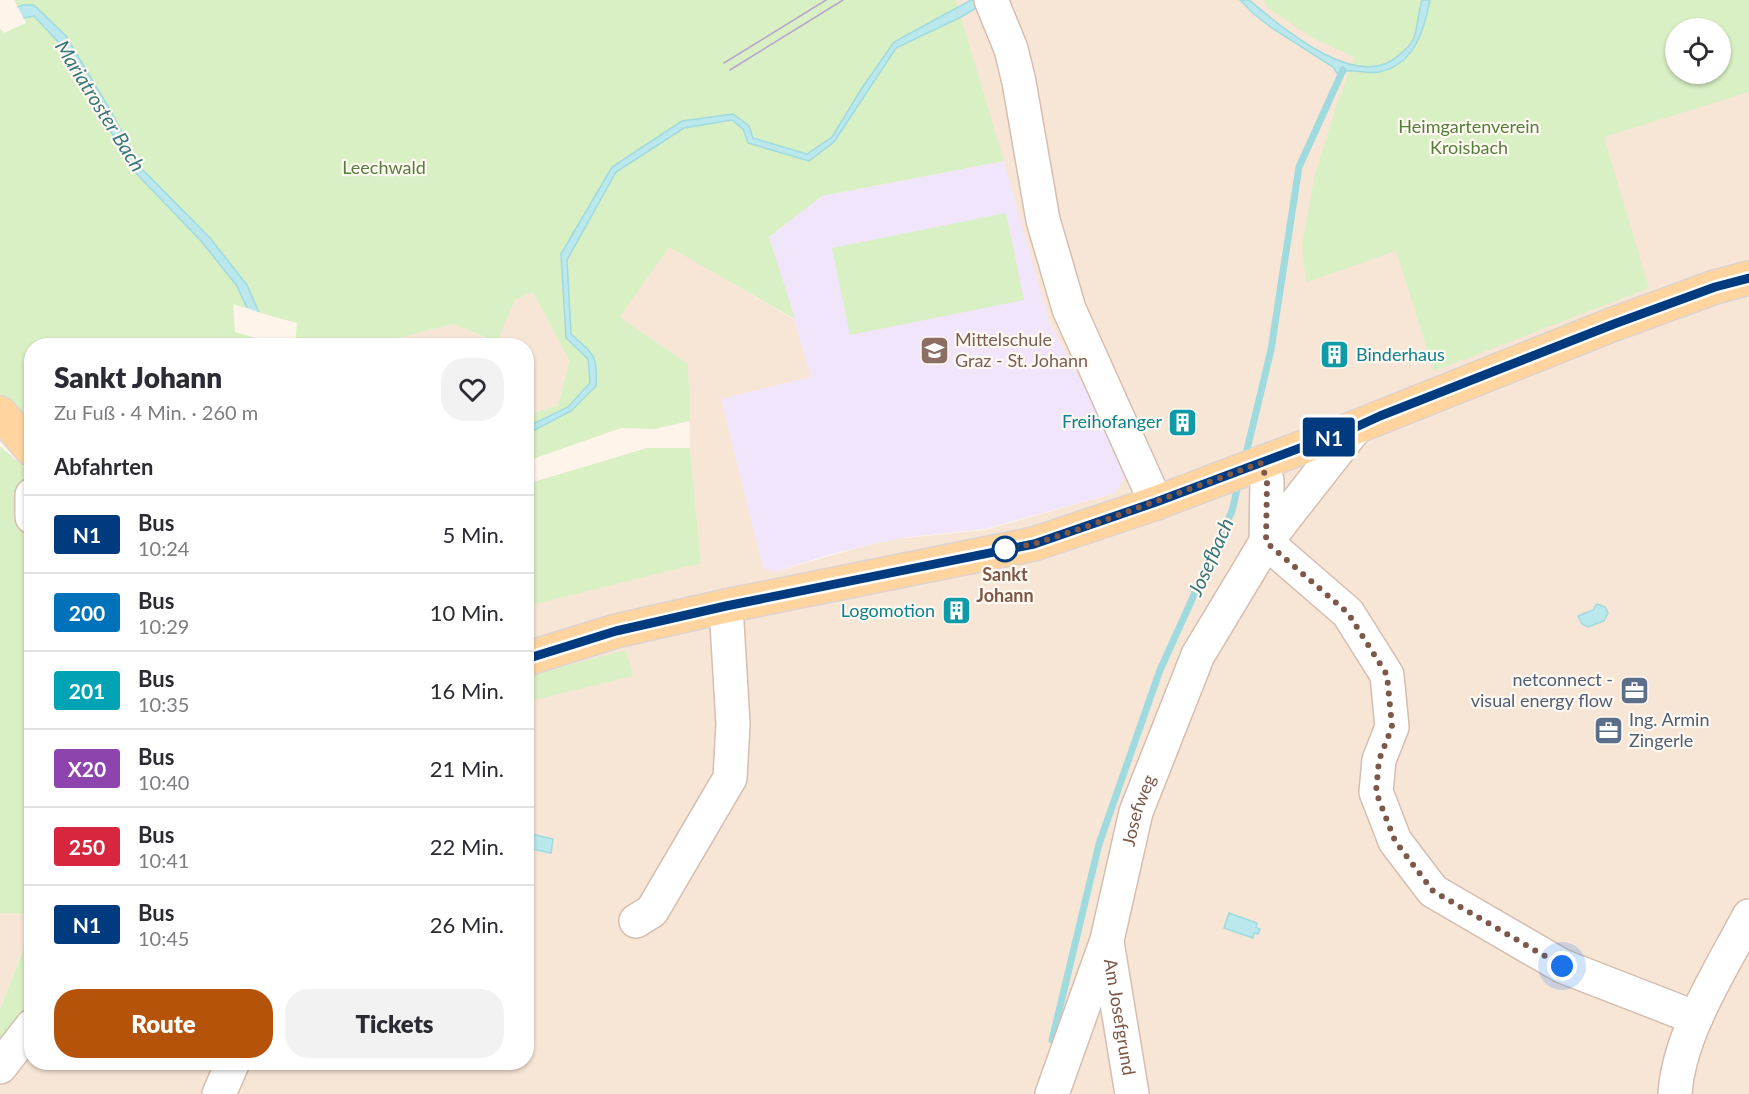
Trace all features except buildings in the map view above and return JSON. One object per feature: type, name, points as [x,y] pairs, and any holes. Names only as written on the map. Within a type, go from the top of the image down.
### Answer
[{"type":"main road","points":[[534,657],[616,631],[726,606],[1034,544],[1156,502],[1356,427],[1614,324],[1715,287],[1749,278]]},
{"type":"main road","points":[[0,413],[24,441]]},
{"type":"street","points":[[996,11],[1020,82],[1043,220],[1070,309],[1156,502]]},
{"type":"street","name":"Josefweg","points":[[1052,1094],[1107,940],[1136,812],[1198,655],[1266,542],[1356,427]]},
{"type":"street","points":[[1259,463],[1267,481],[1266,542],[1348,613],[1387,675],[1392,727],[1379,760],[1376,792],[1395,841],[1433,891],[1562,966],[1696,1018]]},
{"type":"street","points":[[636,921],[652,911],[730,778],[733,724],[726,606]]},
{"type":"street","points":[[1675,1094],[1676,1073],[1696,1018],[1749,916]]},
{"type":"street","name":"Am Josefgrund","points":[[1107,940],[1131,1094]]},
{"type":"street","points":[[0,1067],[24,1036]]},
{"type":"street","points":[[219,1094],[230,1070]]},
{"type":"shaded area","points":[[956,0],[1749,0],[1749,1094],[0,1094],[0,1056],[24,1025],[24,1070],[534,1070],[534,604],[701,562],[690,448],[688,364],[620,317],[669,246],[795,320],[811,377],[774,572],[885,540],[985,530],[1115,493],[1129,470],[1049,322]]},
{"type":"shaded area","name":"Mittelschule Graz - St. Johann","points":[[1004,161],[1049,322],[1129,470],[1115,493],[985,529],[909,537],[877,543],[774,572],[763,568],[721,399],[811,377],[769,237],[822,196]]},
{"type":"shaded area","points":[[533,292],[569,361],[558,405],[534,413],[534,338],[498,338],[515,300]]},
{"type":"shaded area","points":[[453,324],[486,338],[398,338]]},
{"type":"shaded area","points":[[0,913],[24,914],[24,948],[0,1009]]},
{"type":"green space","name":"Leechwald","points":[[14,0],[956,0],[959,8],[894,42],[832,137],[807,155],[753,138],[733,114],[682,121],[612,167],[561,254],[566,338],[588,359],[590,383],[568,407],[534,424],[534,413],[558,405],[569,361],[533,292],[515,300],[499,338],[487,338],[453,324],[398,338],[296,338],[297,323],[260,313],[247,285],[210,238],[140,167],[112,113],[66,36],[34,5],[17,6]]},
{"type":"green space","name":"Heimgartenverein Kroisbach","points":[[1263,0],[1749,0],[1749,92],[1604,137],[1649,288],[1434,371],[1396,251],[1306,282],[1302,245],[1315,174],[1338,101],[1355,57],[1312,38],[1267,7]]},
{"type":"green space","points":[[34,16],[61,45],[133,170],[202,242],[237,286],[248,309],[233,304],[235,332],[255,338],[24,338],[24,420],[0,394],[0,28],[4,33],[26,23],[24,18]]},
{"type":"green space","points":[[961,17],[1004,161],[822,196],[769,237],[795,319],[669,247],[620,317],[688,364],[690,421],[655,429],[621,428],[534,459],[534,430],[571,411],[596,386],[593,355],[571,334],[567,260],[616,172],[684,128],[732,120],[743,129],[748,143],[809,160],[834,142],[896,48]]},
{"type":"green space","points":[[1006,213],[1024,300],[850,335],[832,248]]},
{"type":"green space","points":[[0,446],[24,467],[24,914],[0,913]]},
{"type":"green space","points":[[647,448],[690,448],[701,563],[534,604],[534,482]]},
{"type":"green space","points":[[626,650],[633,676],[534,700],[534,674]]},
{"type":"green space","points":[[24,948],[24,1025],[0,1056],[0,1009]]},
{"type":"water","points":[[971,0],[990,0],[961,17],[896,48],[834,142],[809,161],[748,143],[743,129],[732,120],[684,128],[616,172],[567,260],[571,334],[593,355],[596,367],[596,386],[571,411],[534,430],[534,424],[568,407],[590,383],[588,359],[566,338],[561,254],[612,167],[682,121],[733,114],[749,126],[753,138],[807,154],[832,137],[894,42]]},
{"type":"water","points":[[1240,0],[1249,0],[1300,40],[1321,52],[1343,62],[1364,67],[1383,65],[1407,48],[1415,35],[1422,0],[1430,0],[1420,35],[1409,54],[1401,62],[1379,72],[1346,71],[1341,79],[1333,67],[1272,28]]},
{"type":"water","name":"Mariatroster Bach","points":[[24,5],[34,5],[66,36],[112,113],[140,167],[210,238],[247,285],[270,338],[261,338],[237,286],[202,242],[133,170],[61,45],[34,16],[24,18],[0,12]]},
{"type":"water","points":[[1597,604],[1605,607],[1608,613],[1604,621],[1588,627],[1582,624],[1578,616],[1593,610]]},
{"type":"water","points":[[534,835],[553,839],[551,853],[534,849]]},
{"type":"water","points":[[1229,913],[1257,923],[1256,927],[1260,929],[1258,934],[1254,933],[1253,938],[1224,928]]},
{"type":"pier","points":[[16,4],[25,21],[0,27],[0,9]]},
{"type":"pier","points":[[244,307],[264,314],[274,338],[258,338]]},
{"type":"waterway","name":"Josefbach","points":[[1245,458],[1271,350],[1299,167],[1343,70]]},
{"type":"waterway","name":"Josefbach","points":[[1052,1040],[1099,844],[1160,670],[1232,511],[1239,481]]},
{"type":"tram line","points":[[724,63],[826,0]]},
{"type":"tram line","points":[[730,70],[843,0]]},
{"type":"bus line","name":"N1","points":[[534,657],[616,631],[726,606],[1034,544],[1156,502],[1356,427],[1614,324],[1715,287],[1749,278]]},
{"type":"place","name":"Mittelschule Graz - St. Johann","points":[[934,350]]},
{"type":"place","name":"Binderhaus","points":[[1335,355]]},
{"type":"place","name":"Freihofanger","points":[[1183,422]]},
{"type":"place","name":"Sankt Johann","points":[[1005,549]]},
{"type":"place","name":"Logomotion","points":[[956,611]]},
{"type":"place","name":"netconnect - visual energy flow","points":[[1634,690]]},
{"type":"place","name":"Ing. Armin Zingerle","points":[[1608,730]]},
{"type":"route","points":[[1005,549],[1034,544],[1091,525],[1261,463],[1267,481],[1266,542],[1348,613],[1387,675],[1392,727],[1379,760],[1376,792],[1395,841],[1433,891],[1562,966]]}]
